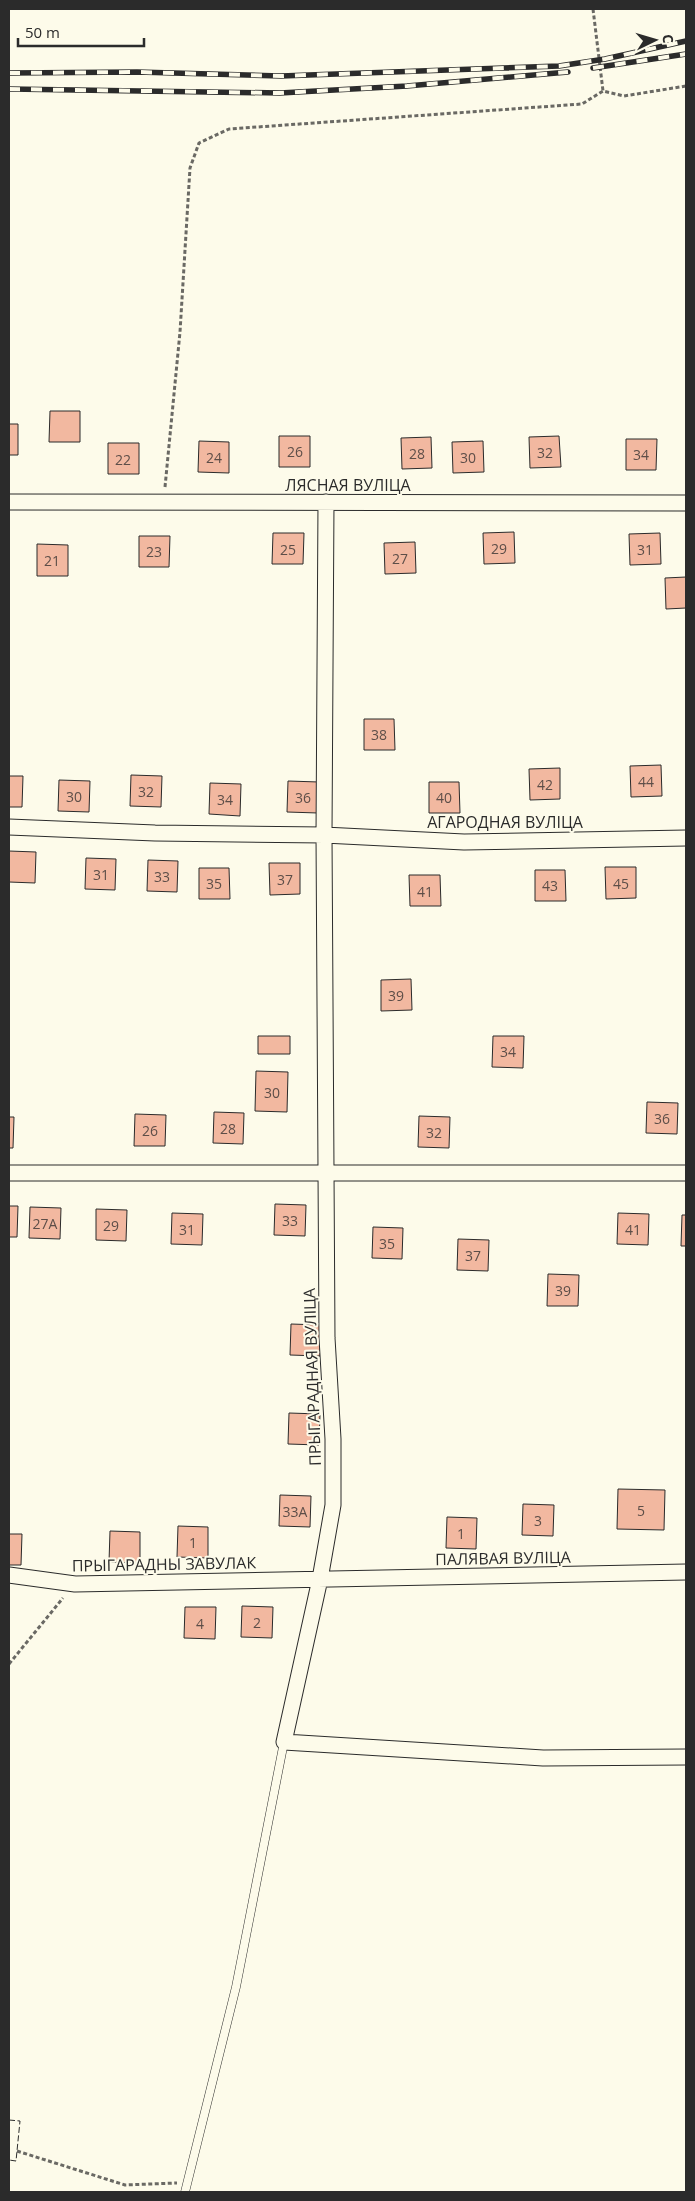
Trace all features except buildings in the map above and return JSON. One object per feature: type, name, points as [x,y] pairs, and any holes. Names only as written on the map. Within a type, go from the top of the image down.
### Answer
[{"type":"street","name":"ЛЯСНАЯ ВУЛІЦА","points":[[9,502],[686,503]]},
{"type":"street","points":[[326,502],[324,835],[327,1172]]},
{"type":"street","name":"АГАРОДНАЯ ВУЛІЦА","points":[[9,827],[155,833],[324,835],[464,842],[686,838]]},
{"type":"street","name":"ПРЫГАРАДНАЯ ВУЛІЦА","points":[[284,1742],[320,1579],[333,1505],[333,1439],[327,1338],[327,1172]]},
{"type":"street","points":[[9,1173],[686,1173]]},
{"type":"street","name":"ПАЛЯВАЯ ВУЛІЦА","points":[[320,1579],[686,1572]]},
{"type":"street","name":"ПРЫГАРАДНЫ ЗАВУЛАК","points":[[9,1576],[74,1584],[320,1579]]},
{"type":"street","points":[[284,1742],[543,1758],[686,1757]]},
{"type":"lane","points":[[185,2192],[236,1988],[284,1742]]},
{"type":"path","points":[[593,9],[603,91]]},
{"type":"path","points":[[164,502],[180,332],[190,168],[199,143],[228,130],[582,104],[603,91],[624,96],[686,86]]},
{"type":"path","points":[[9,1664],[74,1584]]},
{"type":"path","points":[[17,2151],[124,2184],[188,2182]]},
{"type":"railway","points":[[9,73],[137,72],[281,76],[559,66],[605,59],[686,41]]},
{"type":"railway","points":[[593,68],[686,54]]},
{"type":"railway","points":[[9,89],[280,93],[407,86],[568,72]]},
{"type":"fence","points":[[9,2120],[20,2121],[16,2161],[9,2160]]}]
